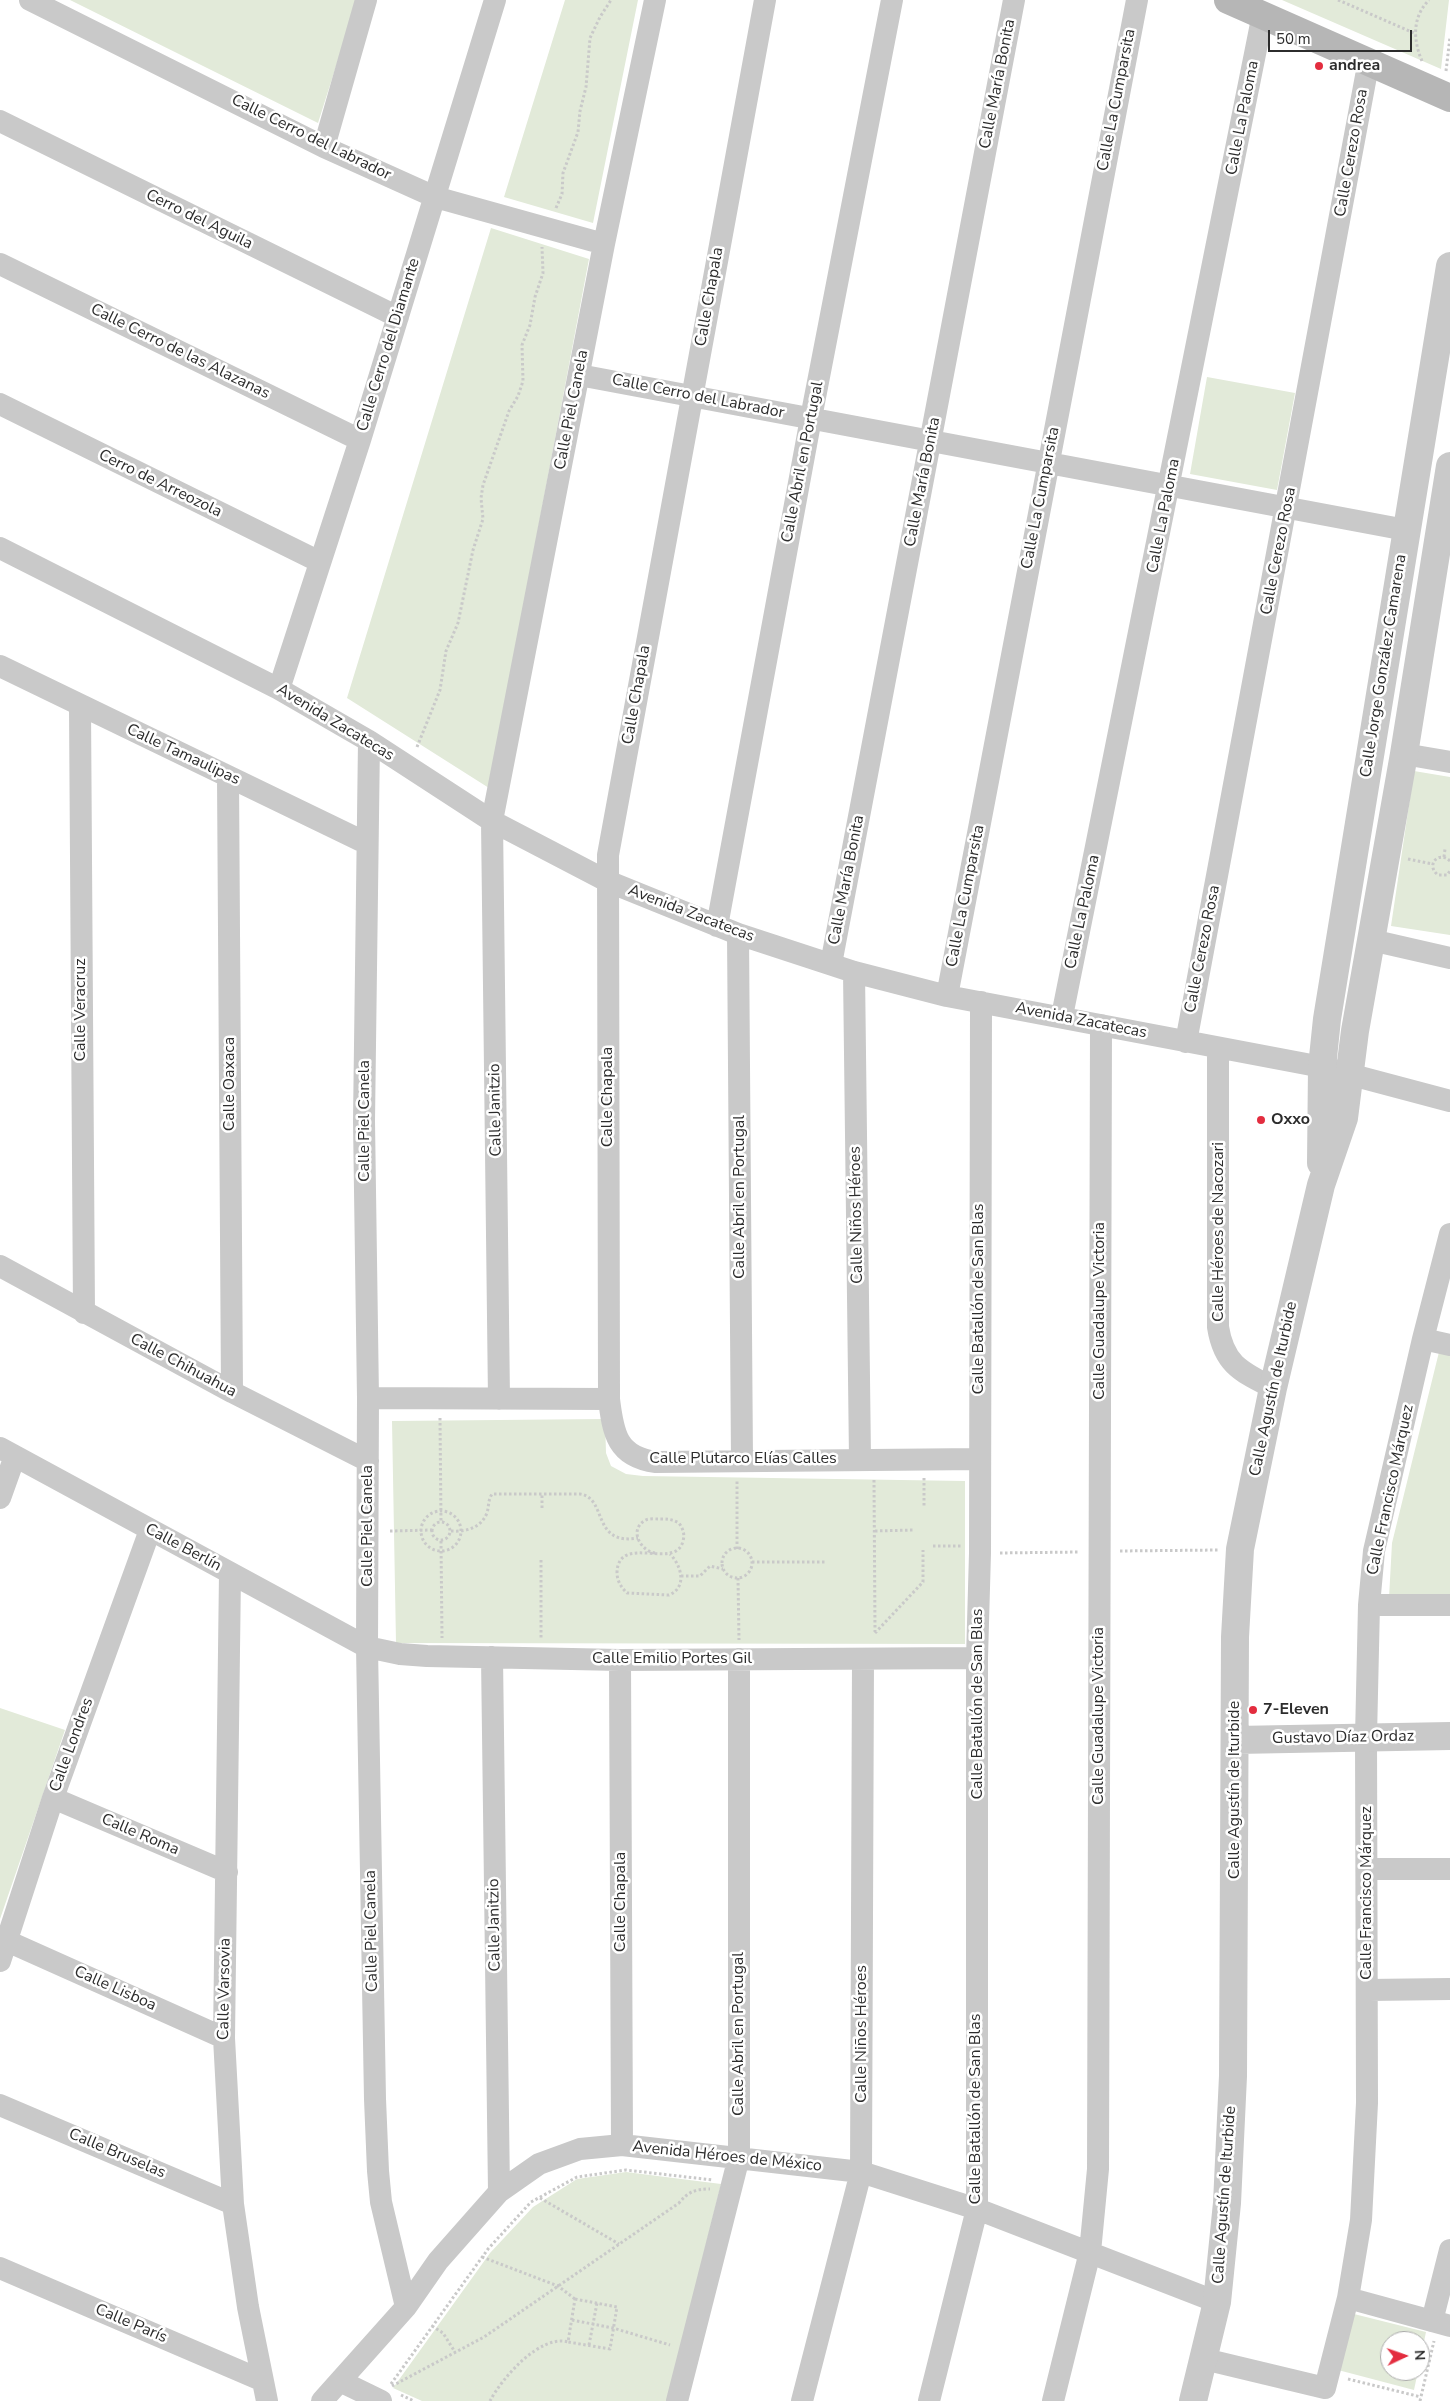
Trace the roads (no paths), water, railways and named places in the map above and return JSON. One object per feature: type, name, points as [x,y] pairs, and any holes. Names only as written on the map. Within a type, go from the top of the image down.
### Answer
[{"type":"main road","points":[[1228,0],[1369,60],[1450,98]]},
{"type":"street","name":"Calle Cerro del Labrador","points":[[30,0],[324,147],[435,198],[604,244]]},
{"type":"street","points":[[324,147],[366,0]]},
{"type":"street","name":"Calle Cerro del Diamante","points":[[279,689],[360,440],[495,0]]},
{"type":"street","name":"Calle Piel Canela","points":[[492,821],[604,244],[655,0]]},
{"type":"street","name":"Calle Chapala","points":[[609,1399],[607,881],[610,835],[765,0]]},
{"type":"street","name":"Calle Abril en Portugal","points":[[717,926],[811,418],[892,0]]},
{"type":"street","name":"Calle María Bonita","points":[[831,964],[1014,0]]},
{"type":"street","name":"Calle La Cumparsita","points":[[947,996],[1047,463],[1137,0]]},
{"type":"street","name":"Calle La Paloma","points":[[1062,1016],[1170,486],[1263,14]]},
{"type":"street","name":"Calle Cerezo Rosa","points":[[1186,1042],[1369,60]]},
{"type":"street","name":"Cerro del Aguila","points":[[0,121],[398,317]]},
{"type":"street","name":"Calle Cerro de las Alazanas","points":[[0,264],[360,440]]},
{"type":"street","name":"Calle Jorge González Camarena","points":[[1322,1067],[1327,1019],[1450,266]]},
{"type":"street","name":"Calle Cerro del Labrador","points":[[579,375],[1406,530]]},
{"type":"street","name":"Cerro de Arreozola","points":[[0,404],[320,562]]},
{"type":"street","name":"Calle Jorge González Camarena","points":[[1349,1073],[1404,754],[1450,466]]},
{"type":"street","name":"Avenida Zacatecas","points":[[0,548],[279,689],[369,741],[492,821],[607,881],[717,926],[854,972],[947,996],[1062,1016],[1218,1049],[1322,1067],[1450,1101]]},
{"type":"street","name":"Calle Tamaulipas","points":[[0,666],[80,707],[366,843]]},
{"type":"street","name":"Calle Veracruz","points":[[80,707],[84,1313]]},
{"type":"street","name":"Calle Piel Canela","points":[[369,741],[366,843],[364,1121],[368,1398],[367,1647],[378,2172],[384,2216],[406,2307]]},
{"type":"street","points":[[1404,754],[1450,762]]},
{"type":"street","name":"Calle Oaxaca","points":[[228,777],[232,1392]]},
{"type":"street","name":"Calle Janitzio","points":[[492,821],[499,1399]]},
{"type":"street","name":"Calle Abril en Portugal","points":[[738,934],[740,1468]]},
{"type":"street","points":[[1371,940],[1450,958]]},
{"type":"street","name":"Calle Niños Héroes","points":[[854,972],[860,1458]]},
{"type":"street","name":"Calle Batallón de San Blas","points":[[929,2401],[977,2209],[977,1658],[980,1553],[981,1002]]},
{"type":"street","name":"Calle Guadalupe Victoria","points":[[1052,2401],[1090,2252],[1098,2169],[1101,1025]]},
{"type":"street","name":"Calle Héroes de Nacozari","points":[[1218,1049],[1218,1327],[1220,1342],[1227,1357],[1240,1371],[1273,1388]]},
{"type":"street","name":"Calle Agustín de Iturbide","points":[[1321,1185],[1322,1067]]},
{"type":"street","name":"Calle Agustín de Iturbide","points":[[1193,2401],[1217,2302],[1227,2203],[1233,2076],[1235,1637],[1240,1549],[1273,1388],[1321,1185],[1344,1118],[1349,1073]]},
{"type":"street","name":"Calle Francisco Márquez","points":[[1204,2359],[1327,2381],[1348,2298],[1361,2220],[1367,2103],[1368,1869],[1366,1737],[1369,1605],[1374,1551],[1423,1339],[1450,1234]]},
{"type":"street","name":"Calle Chihuahua","points":[[0,1266],[232,1392],[368,1461]]},
{"type":"street","points":[[1423,1339],[1450,1346]]},
{"type":"street","points":[[368,1398],[609,1399]]},
{"type":"street","name":"Calle Plutarco Elías Calles","points":[[609,1399],[612,1425],[619,1442],[630,1454],[644,1460],[740,1468],[860,1458],[979,1459]]},
{"type":"street","points":[[0,1498],[7,1452]]},
{"type":"street","name":"Calle Berlín","points":[[7,1452],[367,1647]]},
{"type":"street","name":"Calle Londres","points":[[3,1951],[53,1798],[150,1530]]},
{"type":"street","name":"Calle Varsovia","points":[[230,1573],[228,1872],[224,2038],[233,2204],[248,2307],[264,2391]]},
{"type":"street","points":[[1369,1605],[1450,1606]]},
{"type":"street","name":"Calle Emilio Portes Gil","points":[[367,1647],[400,1654],[620,1660],[739,1652],[863,1659],[977,1658]]},
{"type":"street","name":"Calle Abril en Portugal","points":[[677,2401],[739,2157],[739,1652]]},
{"type":"street","name":"Calle Janitzio","points":[[492,1657],[499,2192]]},
{"type":"street","name":"Calle Niños Héroes","points":[[802,2401],[862,2172],[863,1659]]},
{"type":"street","name":"Calle Chapala","points":[[620,1660],[622,2145]]},
{"type":"street","name":"Gustavo Díaz Ordaz","points":[[1236,1740],[1450,1736]]},
{"type":"street","name":"Calle Roma","points":[[53,1798],[228,1872]]},
{"type":"street","points":[[1368,1869],[1450,1869]]},
{"type":"street","name":"Calle Lisboa","points":[[3,1951],[224,2038]]},
{"type":"street","name":"Calle Francisco Márquez","points":[[1368,1990],[1450,1989]]},
{"type":"street","name":"Calle Bruselas","points":[[0,2105],[233,2204]]},
{"type":"street","name":"Avenida Héroes de México","points":[[322,2401],[342,2382],[406,2307],[438,2261],[499,2192],[539,2164],[580,2149],[622,2145],[862,2172],[977,2209],[1217,2302]]},
{"type":"street","points":[[1348,2298],[1440,2324],[1450,2250]]},
{"type":"street","name":"Calle París","points":[[0,2268],[264,2391]]},
{"type":"street","points":[[342,2382],[384,2395]]},
{"type":"place","name":"andrea","points":[[1319,66]]},
{"type":"place","name":"Oxxo","points":[[1261,1120]]},
{"type":"place","name":"7-Eleven","points":[[1253,1710]]}]
